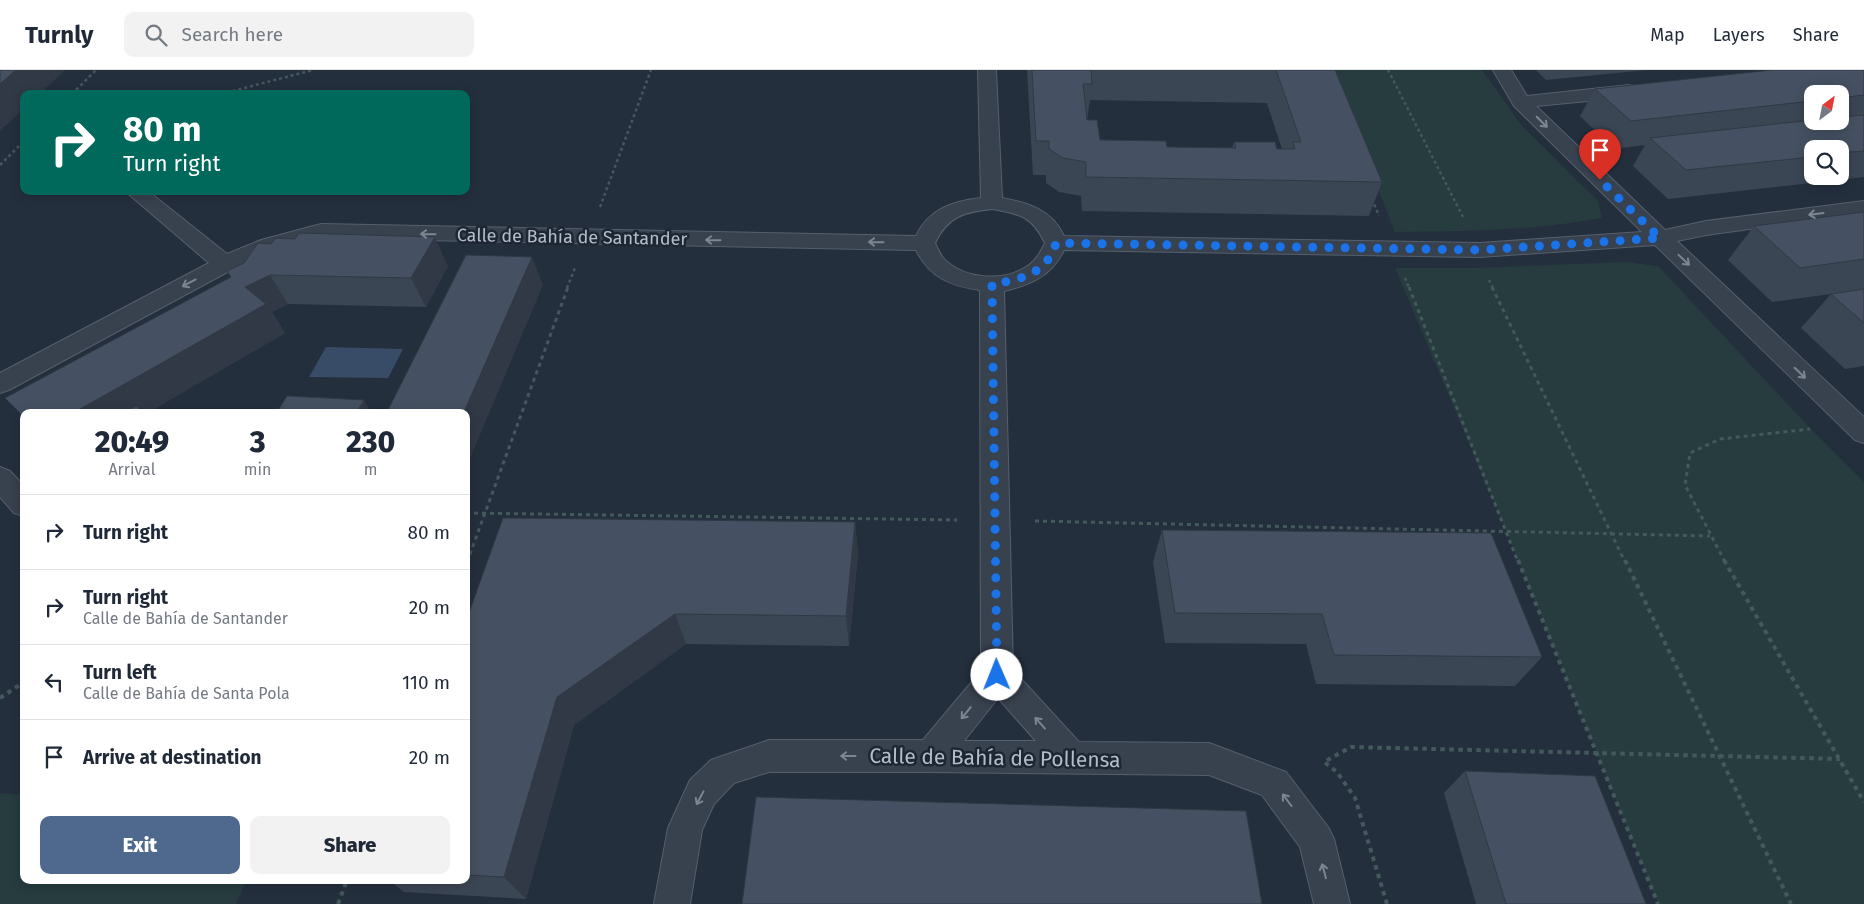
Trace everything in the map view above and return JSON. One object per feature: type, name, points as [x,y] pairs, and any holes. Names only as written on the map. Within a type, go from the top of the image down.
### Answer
[{"type":"street","points":[[987,70],[992,202]]},
{"type":"street","points":[[1502,70],[1521,102],[1660,238],[1858,421]]},
{"type":"street","points":[[1521,102],[1642,90]]},
{"type":"street","points":[[141,195],[225,264]]},
{"type":"street","points":[[992,202],[1011,206],[1032,214],[1047,225],[1056,243],[1054,252],[1046,265],[1032,275],[1014,281],[992,284],[972,281],[953,275],[938,265],[929,254],[924,243],[930,229],[939,218],[953,210],[992,202]]},
{"type":"street","points":[[1056,243],[1480,250],[1660,238],[1706,228],[1864,207]]},
{"type":"street","name":"Calle de Bahía de Santander","points":[[0,384],[225,264],[270,245],[321,231],[924,243]]},
{"type":"street","points":[[931,756],[997,675],[992,284]]},
{"type":"street","points":[[0,478],[20,500]]},
{"type":"street","points":[[997,675],[1073,759]]},
{"type":"street","name":"Calle de Bahía de Pollensa","points":[[672,904],[685,828],[702,792],[723,771],[769,756],[1209,759],[1274,783],[1316,839],[1332,904]]},
{"type":"path","points":[[76,90],[96,70]]},
{"type":"path","points":[[236,90],[313,70]]},
{"type":"path","points":[[598,214],[652,70]]},
{"type":"path","points":[[1388,70],[1467,226]]},
{"type":"path","points":[[0,165],[20,145]]},
{"type":"path","points":[[1370,195],[1382,222]]},
{"type":"path","points":[[470,553],[577,262]]},
{"type":"path","points":[[1402,271],[1658,904]]},
{"type":"path","points":[[1485,273],[1791,904]]},
{"type":"path","points":[[1818,428],[1720,438],[1690,453],[1685,485],[1710,536],[1864,802]]},
{"type":"path","points":[[470,513],[965,520]]},
{"type":"path","points":[[1035,521],[1710,536]]},
{"type":"path","points":[[0,698],[20,685]]},
{"type":"path","points":[[1387,904],[1355,798],[1337,772],[1324,762],[1352,746],[1840,759]]},
{"type":"path","points":[[338,904],[346,884]]},
{"type":"green space","points":[[1331,70],[1482,70],[1522,126],[1598,201],[1602,218],[1525,228],[1395,232]]},
{"type":"green space","points":[[1625,262],[1658,266],[1809,427],[1864,482],[1864,904],[1658,904],[1506,531],[1395,268],[1477,268]]},
{"type":"green space","points":[[0,793],[20,795],[20,884],[245,884],[236,904],[0,904]]},
{"type":"water","points":[[326,347],[403,349],[388,378],[309,377]]},
{"type":"building","points":[[0,70],[16,70],[0,84]]},
{"type":"building","points":[[1032,70],[1091,70],[1092,84],[1083,84],[1087,120],[1097,120],[1100,140],[1166,141],[1167,147],[1236,148],[1234,142],[1275,142],[1277,149],[1295,149],[1293,142],[1301,142],[1276,70],[1335,70],[1382,182],[1086,177],[1086,162],[1063,158],[1049,149],[1049,141],[1036,141]]},
{"type":"building","points":[[1772,70],[1864,70],[1864,95],[1849,97],[1849,85],[1804,85],[1804,102],[1631,121],[1595,89]]},
{"type":"building","points":[[1864,115],[1864,151],[1849,152],[1849,140],[1804,140],[1804,158],[1686,170],[1650,138],[1804,121],[1804,130],[1849,130],[1849,116]]},
{"type":"building","points":[[1864,212],[1864,259],[1800,268],[1754,226]]},
{"type":"building","points":[[299,233],[435,237],[411,278],[270,275],[245,287],[266,304],[80,409],[20,409],[20,413],[5,398],[231,277],[227,271],[244,263],[258,243],[271,244],[276,238],[295,239]]},
{"type":"building","points":[[466,255],[532,257],[465,409],[389,409]]},
{"type":"building","points":[[1864,289],[1864,323],[1831,294]]},
{"type":"building","points":[[287,396],[364,400],[359,409],[279,409]]},
{"type":"building","points":[[503,518],[855,522],[846,616],[675,614],[557,697],[504,877],[470,875],[470,610]]},
{"type":"building","points":[[1162,530],[1491,533],[1542,657],[1334,655],[1322,614],[1175,613]]},
{"type":"building","points":[[1465,771],[1595,776],[1646,904],[1506,904]]},
{"type":"building","points":[[756,797],[1246,811],[1262,904],[742,904]]},
{"type":"route","points":[[997,675],[992,284],[1014,281],[1032,275],[1046,265],[1054,252],[1056,243],[1480,250],[1660,238],[1600,180]]}]
